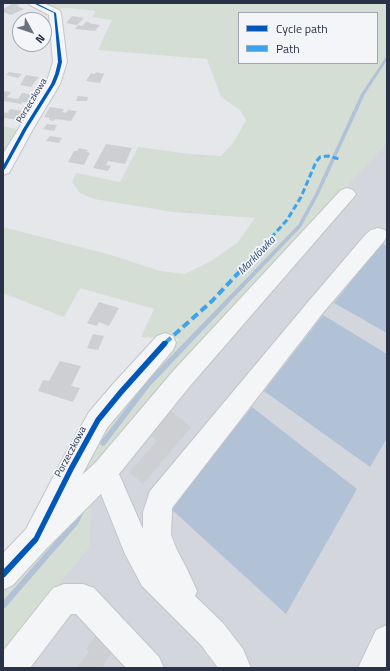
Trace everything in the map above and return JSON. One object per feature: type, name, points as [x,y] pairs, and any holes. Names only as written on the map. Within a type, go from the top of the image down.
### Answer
[{"type":"street","name":"Porzeczkowa","points":[[3,169],[58,74],[60,62],[55,13],[34,3]]},
{"type":"street","points":[[36,539],[105,472],[182,378],[347,194]]},
{"type":"street","points":[[177,600],[182,591],[177,579],[164,558],[157,536],[157,512],[160,501],[315,308],[378,235]]},
{"type":"street","name":"Porzeczkowa","points":[[3,575],[36,539],[71,469],[98,420],[121,392],[165,344]]},
{"type":"street","points":[[105,472],[135,544],[152,576],[212,634],[232,660],[235,668]]},
{"type":"street","points":[[10,668],[64,599],[83,599],[148,668]]},
{"type":"street","points":[[374,668],[387,641]]},
{"type":"shaded area","points":[[39,3],[387,3],[387,143],[212,332],[77,483],[111,411],[179,339],[141,337],[154,309],[80,288],[64,317],[3,293],[3,227],[111,255],[160,271],[185,274],[213,260],[238,242],[255,218],[173,212],[94,199],[80,193],[72,182],[76,173],[120,182],[138,147],[190,154],[221,156],[234,142],[246,120],[240,110],[221,97],[207,59],[98,50],[112,20],[92,17],[96,11],[69,8],[54,9]]},
{"type":"shaded area","points":[[3,126],[16,129],[17,136],[3,161]]},
{"type":"shaded area","points":[[386,143],[387,668],[3,668],[77,483],[212,332]]},
{"type":"shaded area","points":[[92,500],[89,548],[3,652],[3,588]]},
{"type":"water","points":[[382,243],[387,246],[387,333],[334,303]]},
{"type":"water","points":[[323,315],[387,354],[387,438],[370,467],[264,391]]},
{"type":"water","points":[[252,407],[357,489],[286,614],[170,508]]},
{"type":"building","points":[[13,3],[20,5],[17,6],[24,9],[18,12],[12,12],[11,15],[3,12],[3,9]]},
{"type":"building","points":[[72,16],[84,18],[77,25],[66,23]]},
{"type":"building","points":[[86,22],[100,25],[95,31],[75,29],[78,25],[82,26]]},
{"type":"building","points":[[9,72],[22,74],[18,78],[6,75]]},
{"type":"building","points":[[96,72],[104,74],[100,83],[86,81],[91,73],[95,74]]},
{"type":"building","points":[[26,75],[39,77],[31,87],[20,85]]},
{"type":"building","points":[[3,91],[11,92],[7,97],[18,99],[22,93],[35,95],[29,103],[22,102],[21,104],[3,101]]},
{"type":"building","points":[[78,96],[88,97],[87,101],[76,101]]},
{"type":"building","points":[[50,107],[64,109],[62,112],[66,113],[68,110],[77,111],[71,121],[55,119],[54,121],[49,120],[50,118],[44,117]]},
{"type":"building","points":[[10,109],[24,111],[18,120],[5,118],[3,120],[3,112],[7,113]]},
{"type":"building","points":[[47,124],[57,125],[54,131],[43,129]]},
{"type":"building","points":[[50,136],[62,138],[59,143],[46,141]]},
{"type":"building","points":[[106,144],[132,148],[125,164],[108,161],[106,165],[111,166],[108,171],[93,168]]},
{"type":"building","points":[[79,148],[88,150],[87,152],[90,153],[84,165],[68,162],[74,151],[77,151]]},
{"type":"building","points":[[99,302],[119,308],[109,326],[99,322],[97,326],[87,323]]},
{"type":"building","points":[[93,334],[104,336],[98,350],[87,348]]},
{"type":"building","points":[[60,361],[81,366],[71,386],[80,388],[73,402],[38,391],[43,380],[49,381]]},
{"type":"building","points":[[171,411],[191,427],[143,484],[129,472],[157,441],[150,435]]},
{"type":"building","points":[[96,635],[112,652],[103,665],[105,668],[77,668],[89,652],[86,649]]},
{"type":"waterway","name":"Marklówka","points":[[103,443],[148,384],[300,226],[317,194],[363,94],[387,58]]},
{"type":"waterway","name":"Marklówka","points":[[3,606],[76,522],[81,512]]},
{"type":"marked path","points":[[165,343],[212,301],[287,220],[301,197],[316,162],[320,157],[328,156],[339,159]]},
{"type":"cycle path","points":[[3,169],[25,129],[53,84],[60,62],[55,13],[34,3]]},
{"type":"cycle path","points":[[3,575],[36,539],[71,469],[98,420],[165,343]]}]
